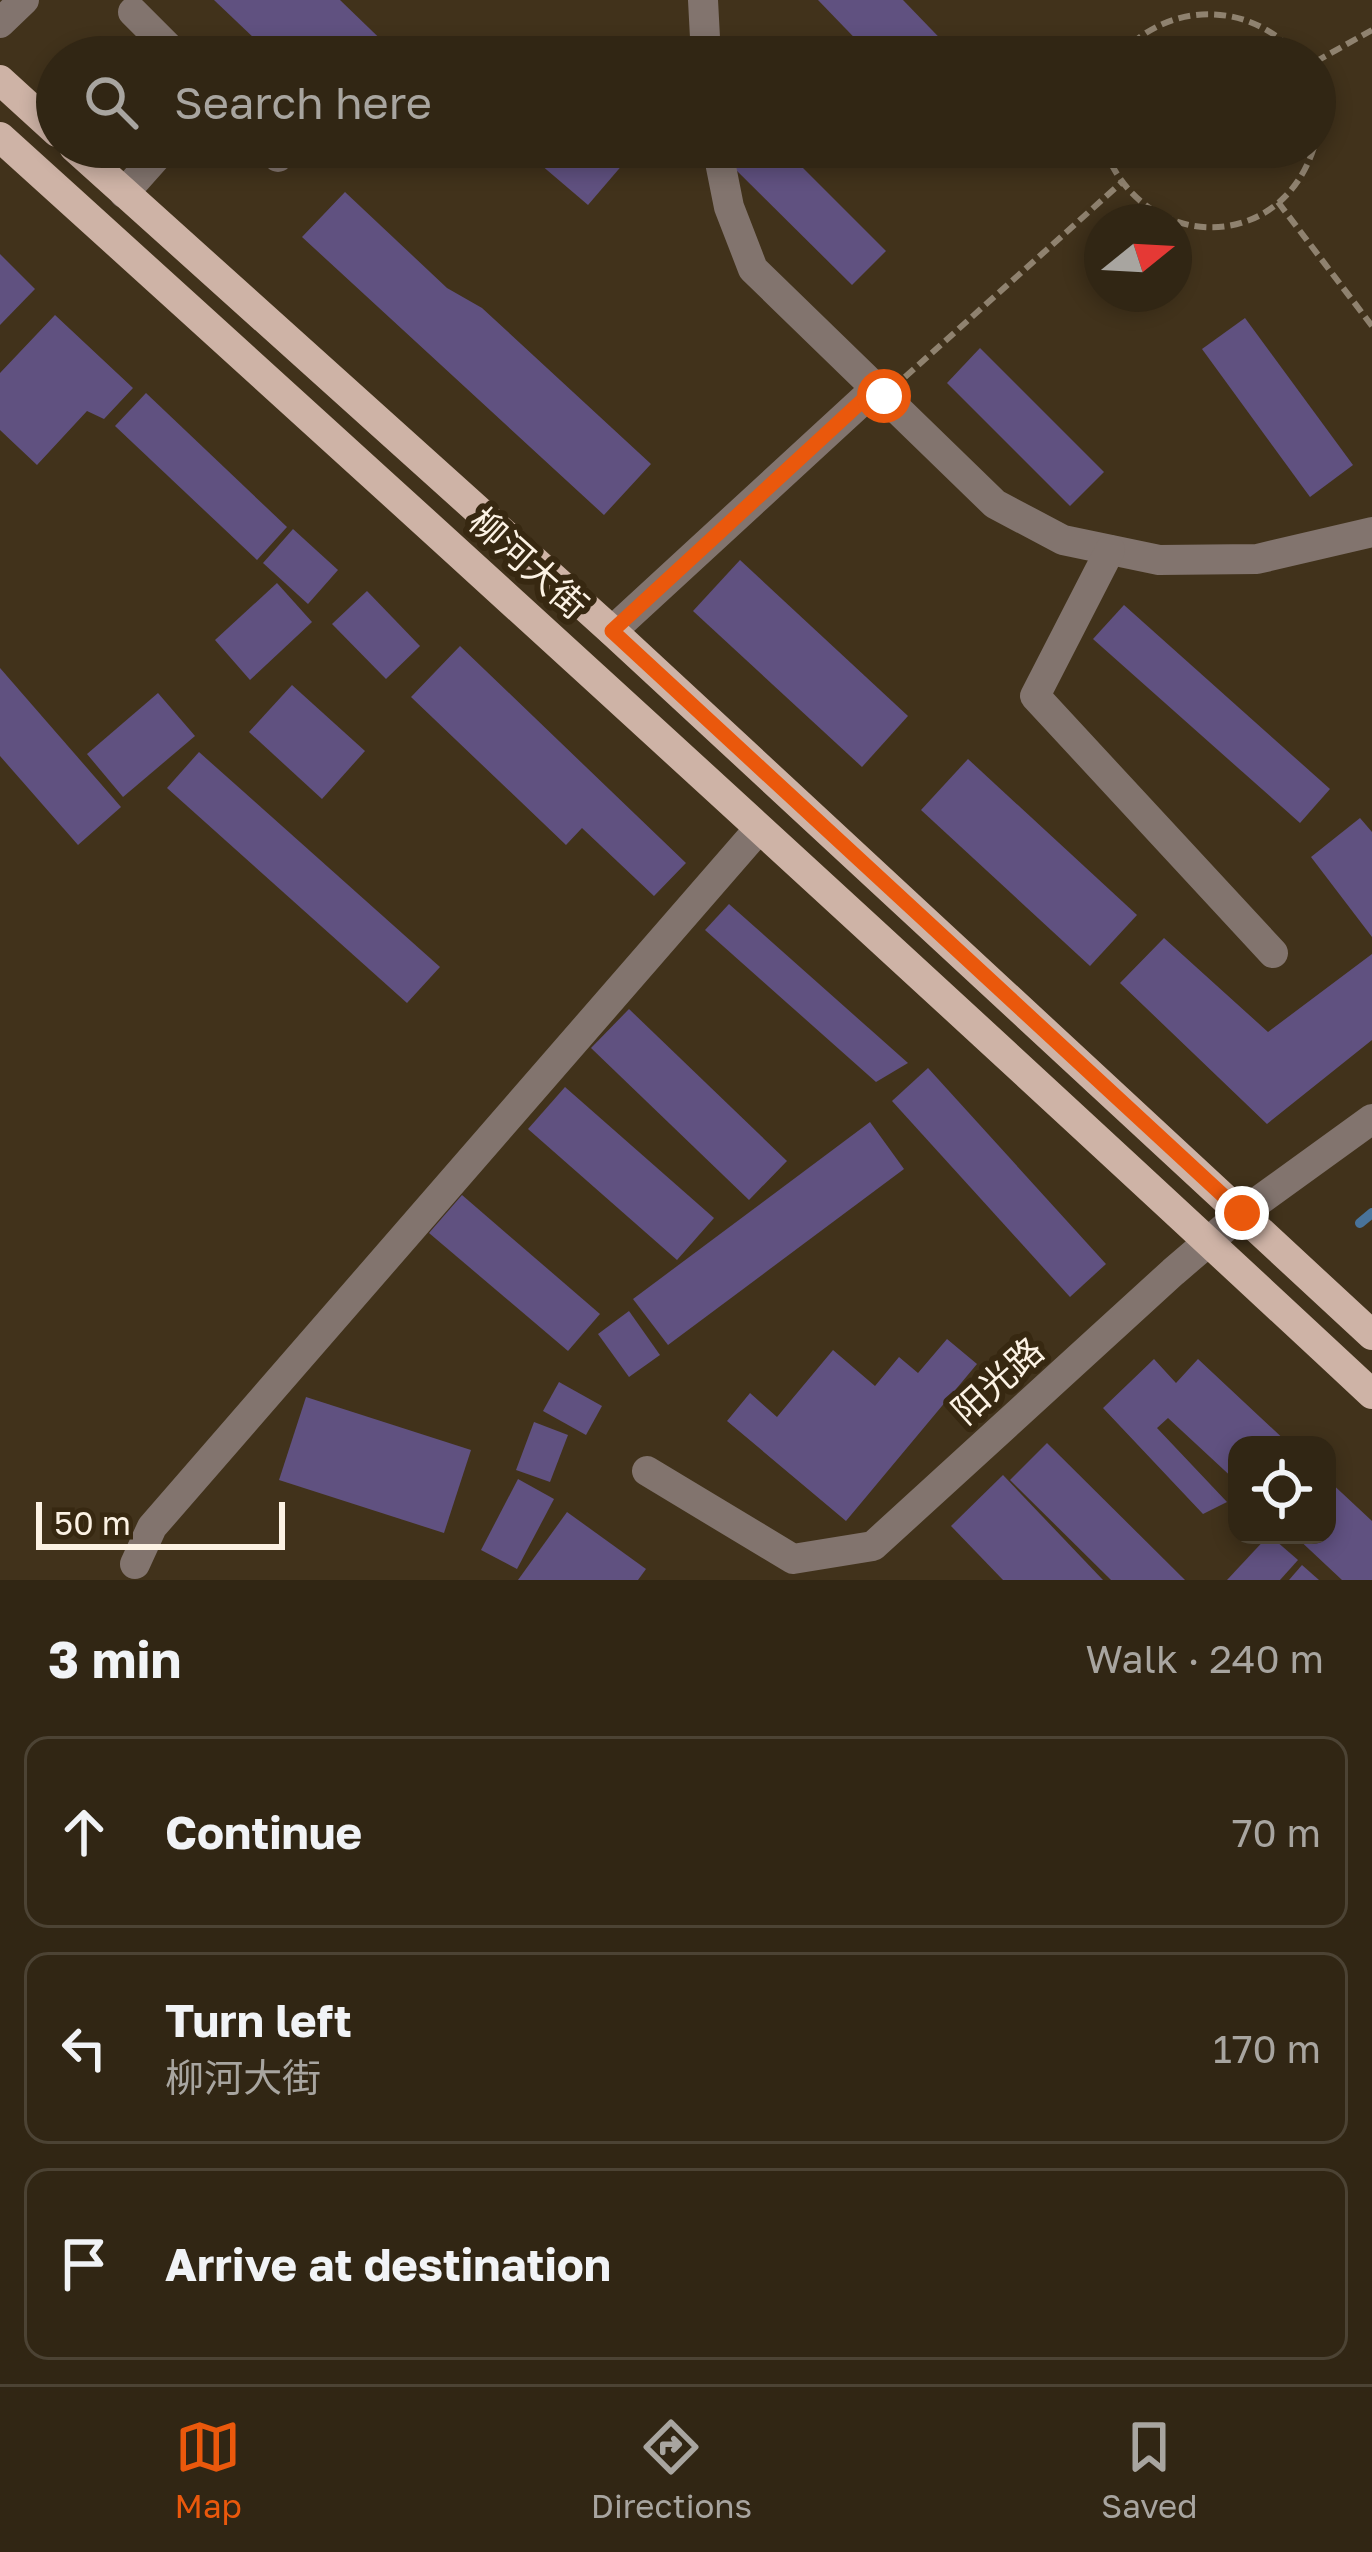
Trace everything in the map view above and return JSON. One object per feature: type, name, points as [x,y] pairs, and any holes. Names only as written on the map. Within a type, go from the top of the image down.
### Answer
[{"type":"main road","points":[[0,80],[36,113]]},
{"type":"main road","name":"柳河大街","points":[[0,137],[646,722],[757,830],[1372,1394]]},
{"type":"main road","name":"柳河大街","points":[[97,168],[612,631],[1372,1335]]},
{"type":"street","points":[[0,23],[24,0]]},
{"type":"street","points":[[704,0],[705,36]]},
{"type":"street","points":[[133,12],[157,36]]},
{"type":"street","points":[[124,193],[146,168]]},
{"type":"street","points":[[721,168],[729,207],[753,269],[995,504],[1063,540],[1159,560],[1256,560],[1372,532]]},
{"type":"street","points":[[612,631],[880,392]]},
{"type":"street","points":[[1110,550],[1035,696],[1273,953]]},
{"type":"street","points":[[135,1564],[152,1527],[757,830]]},
{"type":"street","name":"阳光路","points":[[647,1471],[793,1559],[873,1546],[1242,1213],[1372,1119]]},
{"type":"path","points":[[1222,0],[1222,10]]},
{"type":"path","points":[[1140,36],[1167,17],[1222,10],[1271,28],[1279,36]]},
{"type":"path","points":[[1336,50],[1372,30]]},
{"type":"path","points":[[1114,168],[1121,183],[1151,211],[1190,226],[1232,226],[1278,202],[1300,180],[1305,168]]},
{"type":"path","points":[[880,392],[1121,183]]},
{"type":"path","points":[[1278,202],[1372,326]]},
{"type":"building","points":[[214,0],[340,0],[377,36],[252,36]]},
{"type":"building","points":[[818,0],[903,0],[938,36],[853,36]]},
{"type":"building","points":[[545,168],[620,168],[588,205]]},
{"type":"building","points":[[734,168],[803,168],[886,251],[852,285]]},
{"type":"building","points":[[345,192],[447,288],[482,308],[651,464],[604,515],[302,237]]},
{"type":"building","points":[[0,254],[35,289],[0,325]]},
{"type":"building","points":[[55,315],[133,388],[104,419],[87,411],[37,465],[0,430],[0,373]]},
{"type":"building","points":[[1245,318],[1353,465],[1310,497],[1202,349]]},
{"type":"building","points":[[980,348],[1104,472],[1070,506],[947,383]]},
{"type":"building","points":[[146,393],[287,527],[257,560],[115,426]]},
{"type":"building","points":[[293,529],[338,570],[308,604],[263,563]]},
{"type":"building","points":[[740,560],[908,716],[862,767],[693,611]]},
{"type":"building","points":[[277,583],[312,622],[250,680],[215,640]]},
{"type":"building","points":[[367,591],[420,646],[386,679],[332,624]]},
{"type":"building","points":[[1124,605],[1330,789],[1300,823],[1093,639]]},
{"type":"building","points":[[460,646],[686,863],[654,896],[582,828],[566,845],[411,697]]},
{"type":"building","points":[[0,668],[121,807],[78,845],[0,756]]},
{"type":"building","points":[[292,685],[365,751],[322,799],[249,732]]},
{"type":"building","points":[[158,693],[195,736],[123,797],[87,754]]},
{"type":"building","points":[[199,752],[440,967],[407,1003],[167,788]]},
{"type":"building","points":[[968,759],[1137,915],[1090,966],[921,810]]},
{"type":"building","points":[[1360,818],[1372,832],[1372,937],[1311,857]]},
{"type":"building","points":[[729,904],[908,1063],[876,1082],[705,930]]},
{"type":"building","points":[[1164,938],[1268,1032],[1372,954],[1372,1040],[1267,1124],[1120,983]]},
{"type":"building","points":[[629,1009],[787,1161],[749,1200],[591,1048]]},
{"type":"building","points":[[928,1068],[1106,1264],[1070,1297],[892,1101]]},
{"type":"building","points":[[565,1087],[714,1218],[677,1260],[528,1129]]},
{"type":"building","points":[[870,1122],[904,1169],[668,1345],[633,1299]]},
{"type":"building","points":[[462,1195],[600,1314],[568,1351],[429,1233]]},
{"type":"building","points":[[629,1311],[660,1355],[629,1377],[598,1334]]},
{"type":"building","points":[[947,1339],[977,1364],[846,1521],[727,1421],[750,1393],[777,1417],[833,1350],[875,1386],[899,1357],[918,1373]]},
{"type":"building","points":[[1154,1359],[1176,1383],[1198,1359],[1280,1436],[1228,1436],[1228,1474],[1168,1418],[1157,1428],[1227,1502],[1203,1514],[1103,1408]]},
{"type":"building","points":[[559,1382],[602,1406],[586,1435],[543,1411]]},
{"type":"building","points":[[306,1397],[471,1450],[444,1533],[279,1480]]},
{"type":"building","points":[[534,1422],[568,1435],[550,1482],[516,1470]]},
{"type":"building","points":[[1047,1443],[1185,1580],[1111,1580],[1010,1480]]},
{"type":"building","points":[[1003,1475],[1103,1580],[1003,1580],[951,1526]]},
{"type":"building","points":[[518,1479],[554,1499],[517,1569],[481,1550]]},
{"type":"building","points":[[1336,1487],[1372,1521],[1372,1580],[1342,1580],[1304,1544],[1336,1544]]},
{"type":"building","points":[[567,1512],[646,1569],[638,1580],[518,1580]]},
{"type":"building","points":[[1261,1544],[1279,1544],[1298,1560],[1280,1580],[1227,1580]]},
{"type":"building","points":[[1302,1565],[1319,1580],[1289,1580]]},
{"type":"waterway","points":[[1360,1223],[1372,1213]]},
{"type":"route","points":[[884,396],[876,388],[612,631],[1242,1213]]}]
